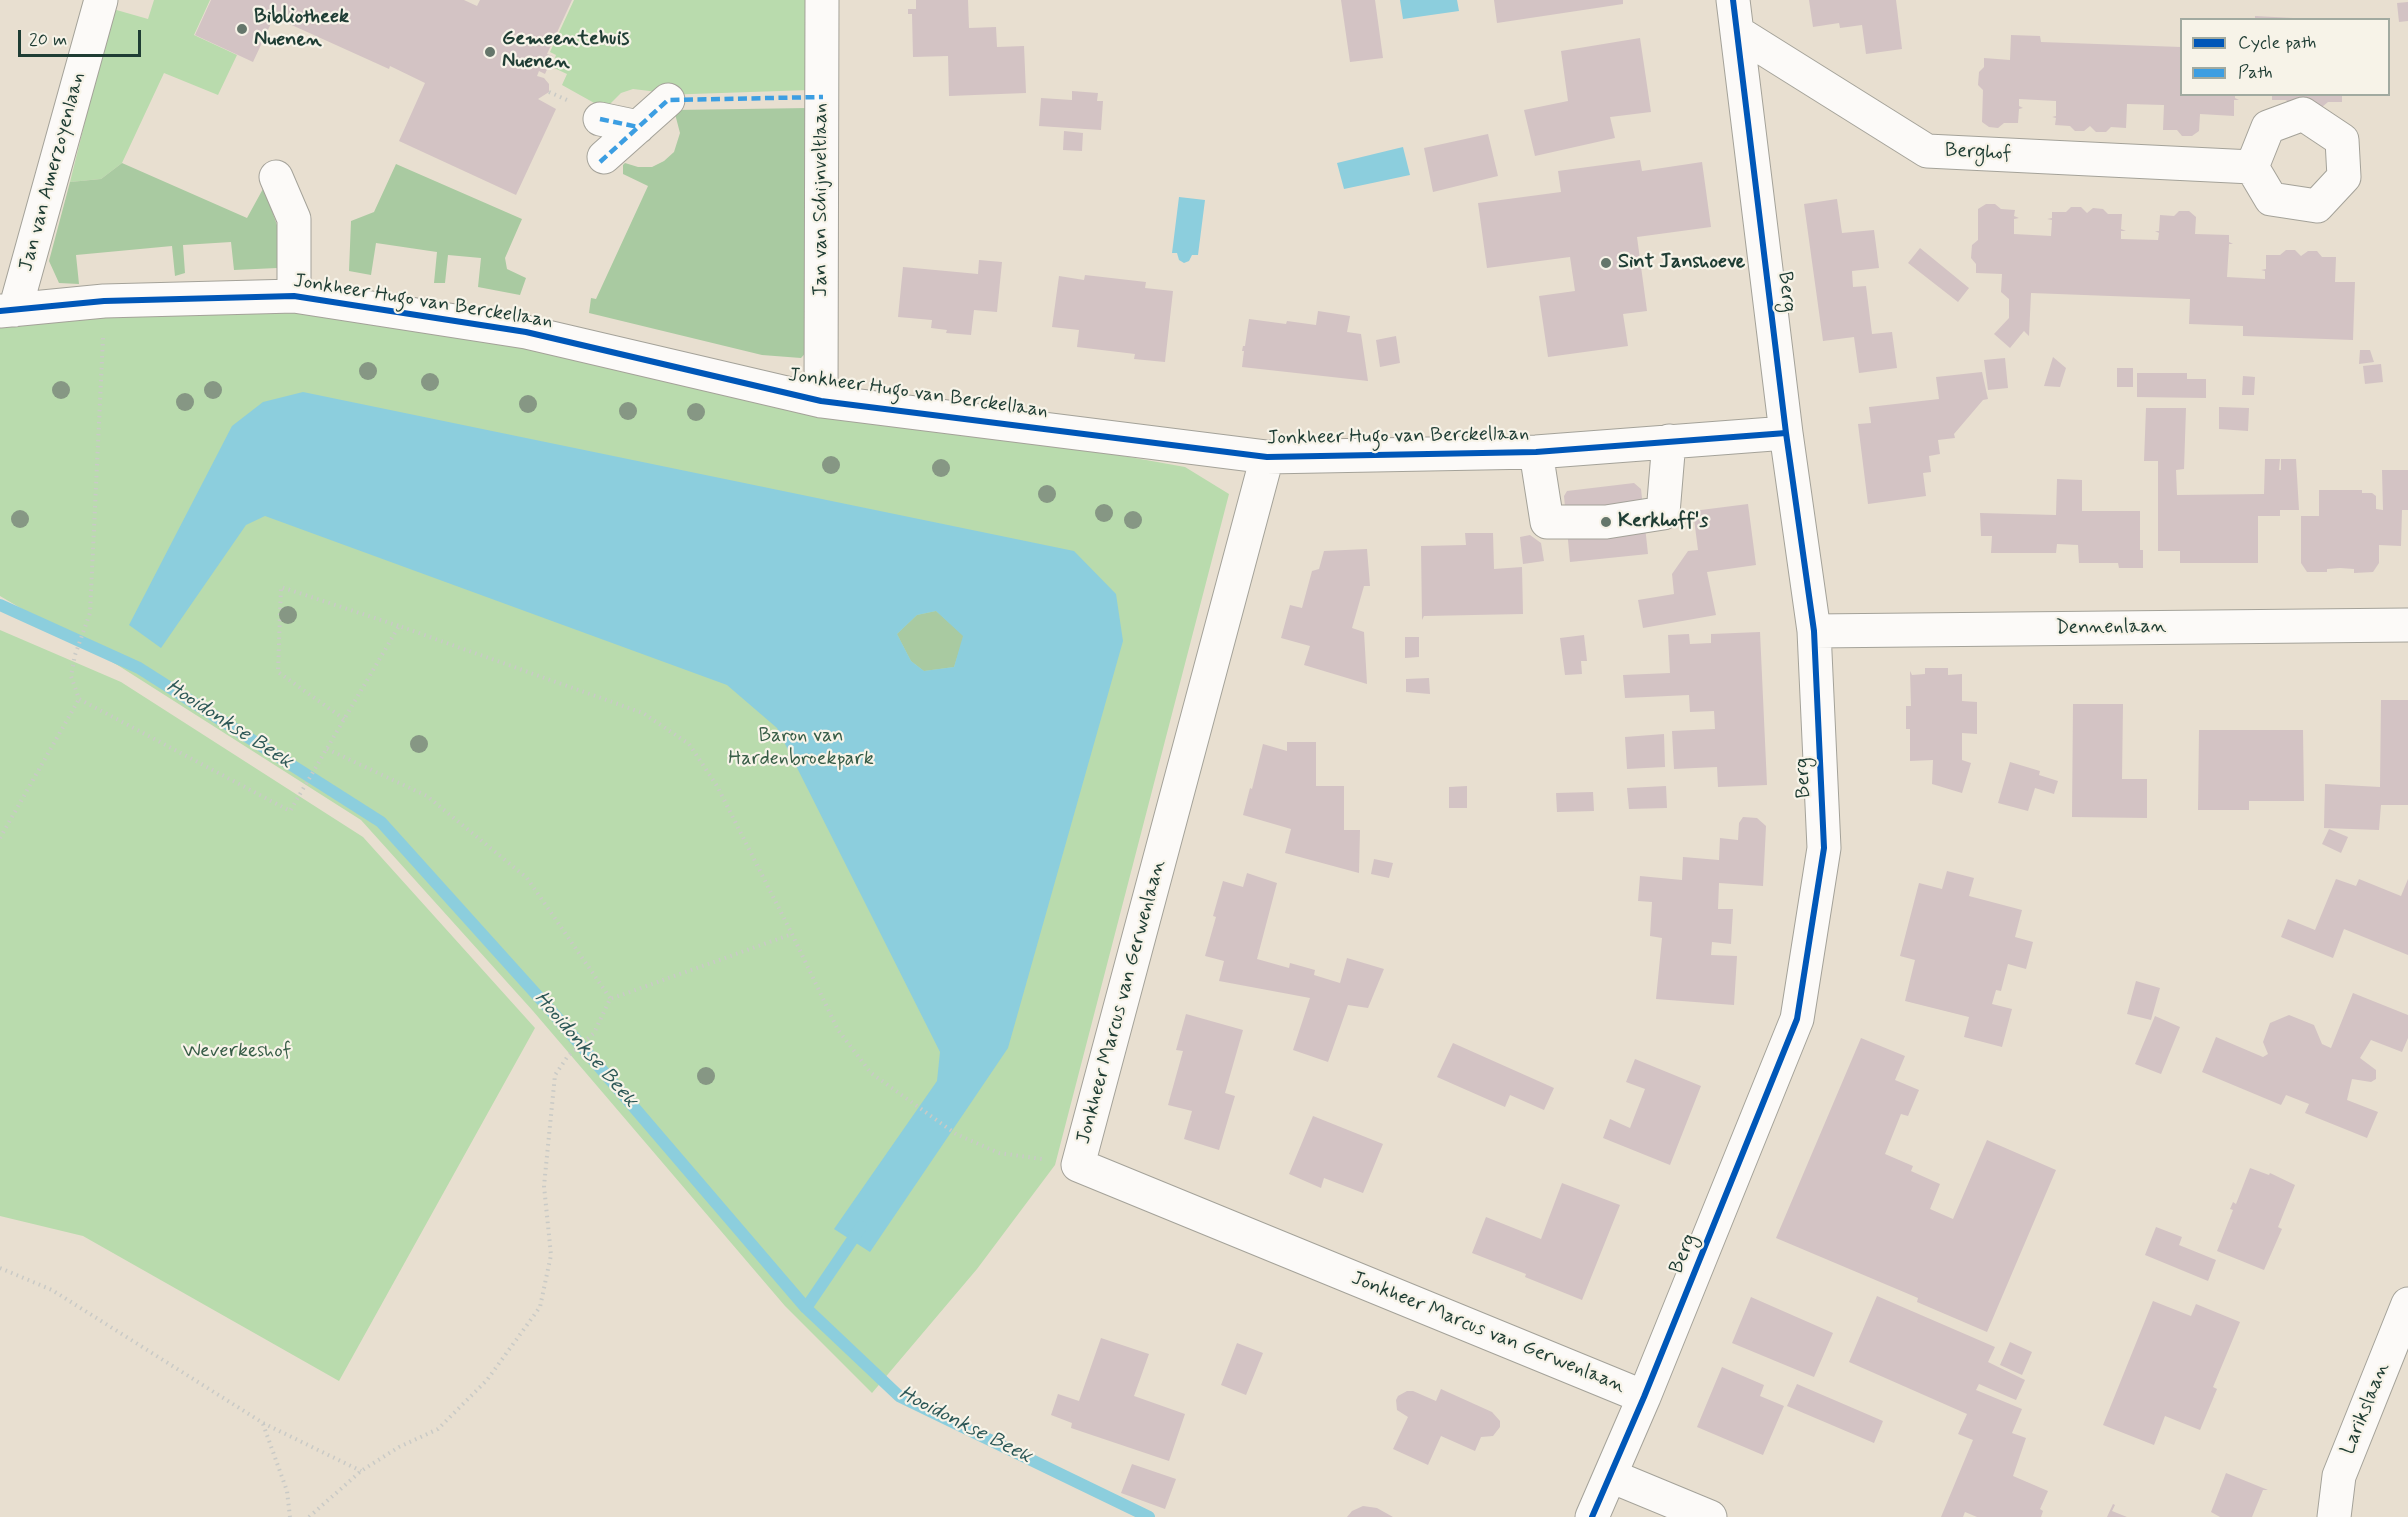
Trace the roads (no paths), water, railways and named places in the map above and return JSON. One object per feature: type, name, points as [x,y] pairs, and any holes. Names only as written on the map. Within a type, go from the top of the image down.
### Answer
[{"type":"street","name":"Jan van Amerzoyenlaan","points":[[8,310],[101,0]]},
{"type":"street","name":"Jan van Schijnveltlaan","points":[[821,401],[822,0]]},
{"type":"street","name":"Berg","points":[[1592,1517],[1644,1397],[1797,1019],[1824,848],[1815,631],[1786,433],[1733,0]]},
{"type":"street","name":"Berghof","points":[[1737,32],[1927,151],[2252,167]]},
{"type":"street","points":[[604,157],[668,100]]},
{"type":"street","points":[[600,119],[638,127]]},
{"type":"street","points":[[276,177],[294,219],[294,296]]},
{"type":"street","name":"Jonkheer Hugo van Berckellaan","points":[[8,310],[104,301],[294,296],[526,332],[821,401],[1267,457],[1536,452],[1786,433]]},
{"type":"street","points":[[1536,452],[1547,522],[1606,522],[1664,513],[1670,441]]},
{"type":"street","name":"Jonkheer Marcus van Gerwenlaan","points":[[1267,457],[1078,1165],[1644,1397]]},
{"type":"street","name":"Dennenlaan","points":[[1815,631],[2408,625]]},
{"type":"street","name":"Larikslaan","points":[[2334,1517],[2339,1476],[2408,1304]]},
{"type":"street","points":[[1611,1476],[1710,1517]]},
{"type":"water","points":[[1400,0],[1457,0],[1459,11],[1403,19]]},
{"type":"water","points":[[1403,147],[1410,175],[1344,189],[1337,163]]},
{"type":"water","points":[[1179,197],[1205,200],[1198,255],[1192,255],[1189,261],[1184,263],[1179,260],[1177,253],[1172,253]]},
{"type":"water","points":[[303,392],[1074,551],[1116,594],[1123,641],[1008,1048],[870,1252],[834,1229],[937,1081],[940,1052],[777,728],[727,685],[265,516],[246,525],[161,648],[129,625],[232,426],[263,402]],"holes":[[[936,611],[963,636],[954,667],[924,671],[911,661],[897,634],[917,615]]]},
{"type":"waterway","name":"Hooidonkse Beek","points":[[0,605],[139,668],[381,822],[554,1014],[806,1308],[899,1396],[1149,1517]]},
{"type":"waterway","points":[[806,1308],[861,1227]]},
{"type":"place","name":"Bibliotheek Nuenen","points":[[242,29]]},
{"type":"place","name":"Gemeentehuis Nuenen","points":[[490,52]]},
{"type":"place","name":"Sint Janshoeve","points":[[1606,263]]},
{"type":"place","name":"Kerkhoff's","points":[[1606,522]]},
{"type":"park label","name":"Baron van Hardenbroekpark","points":[[801,748]]},
{"type":"park label","name":"Weverkeshof","points":[[237,1052]]}]
